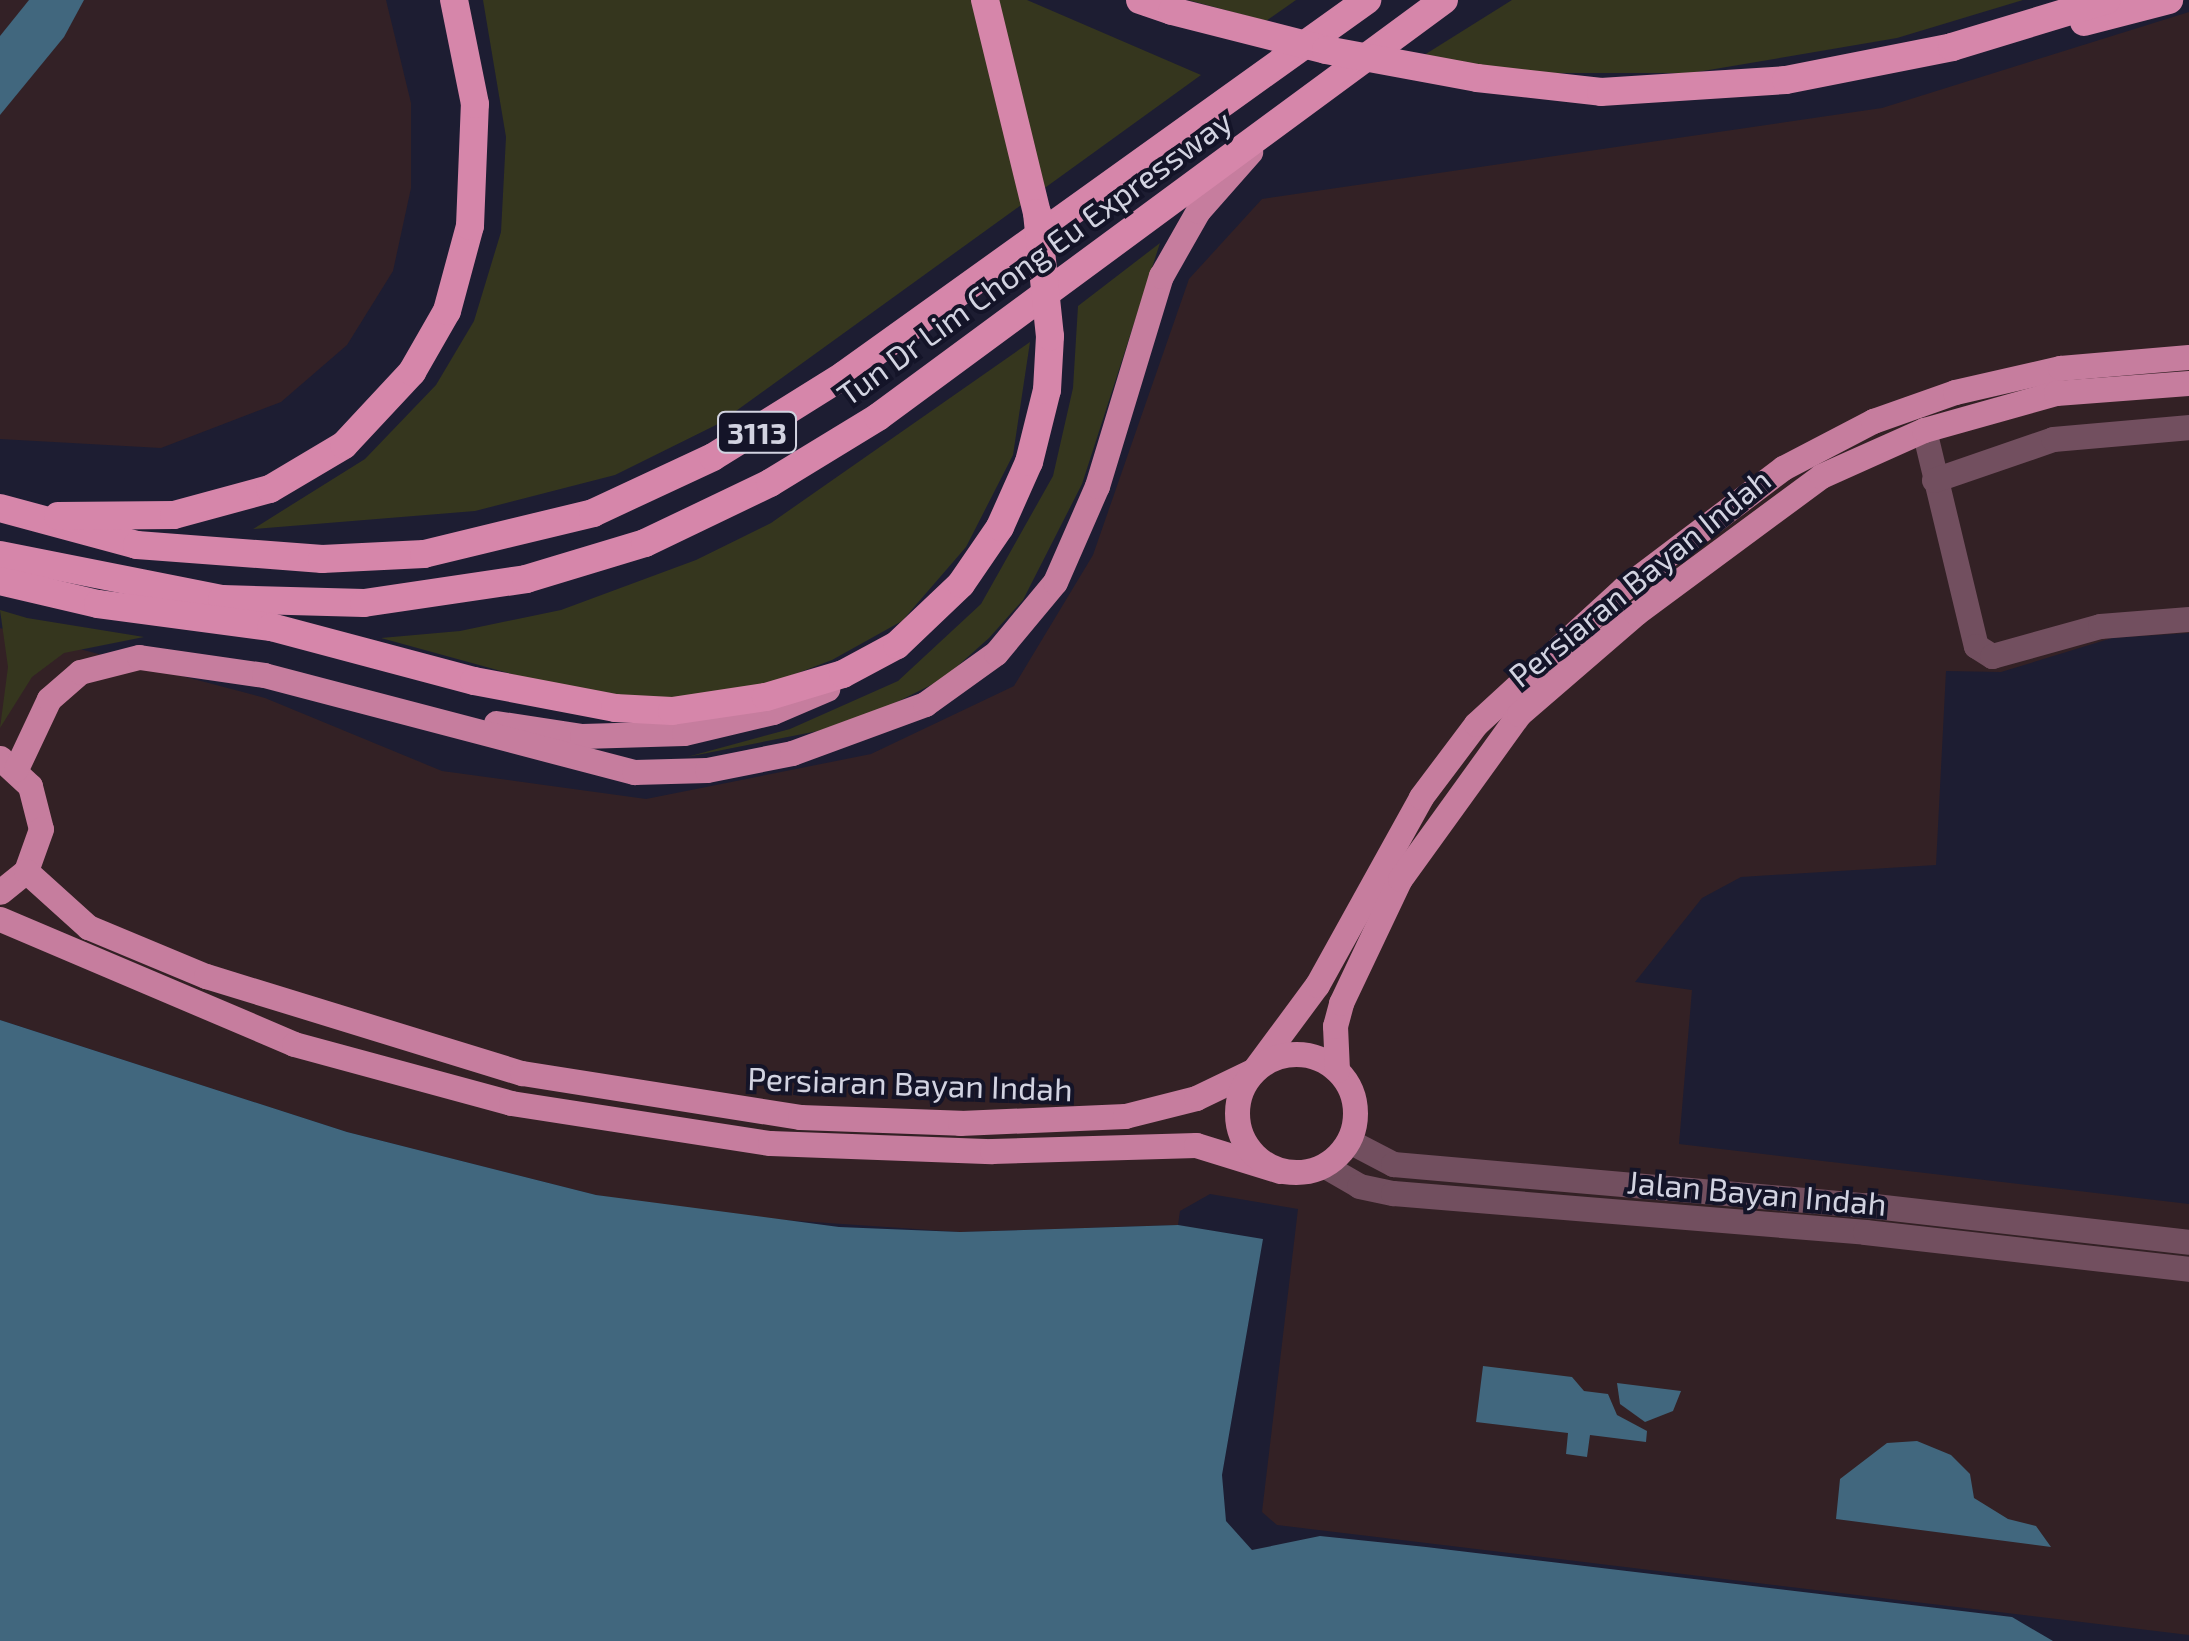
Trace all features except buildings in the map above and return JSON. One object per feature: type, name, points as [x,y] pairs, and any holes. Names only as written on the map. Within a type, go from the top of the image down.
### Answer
[{"type":"highway","points":[[40,516],[174,514],[270,489],[344,445],[385,406],[447,310],[470,226],[475,104],[454,0]]},
{"type":"highway","points":[[0,581],[98,604],[271,627],[474,681],[615,708],[672,712],[766,697],[843,674],[896,645],[961,584],[1018,493],[1038,432],[1050,336],[1039,224],[985,0]]},
{"type":"highway","points":[[1140,0],[1326,50],[1477,78],[1601,92],[1700,91],[1820,75],[2107,0]]},
{"type":"highway","name":"Tun Dr Lim Chong Eu Expressway","points":[[0,508],[138,545],[322,560],[456,548],[608,508],[713,458],[844,375],[1367,0]]},
{"type":"highway","name":"Tun Dr Lim Chong Eu Expressway","points":[[0,555],[222,599],[300,604],[424,598],[616,552],[720,510],[878,417],[1444,0]]},
{"type":"highway","points":[[2060,15],[2088,22],[2170,0]]},
{"type":"main road","points":[[426,713],[561,757],[634,772],[676,772],[841,739],[962,682],[996,653],[1055,582],[1097,486],[1161,276],[1198,210],[1272,128]]},
{"type":"main road","name":"Persiaran Bayan Indah","points":[[26,871],[88,927],[206,976],[522,1073],[685,1103],[886,1122],[1088,1122],[1196,1098],[1254,1070],[1317,985],[1420,796],[1476,724],[1623,589],[1708,522],[1783,468],[1919,403],[2060,368],[2189,358]]},
{"type":"main road","name":"Persiaran Bayan Indah","points":[[1337,1070],[1334,1026],[1341,1003],[1400,880],[1519,714],[1772,508],[1821,476],[1924,430],[2056,393],[2189,383]]},
{"type":"main road","points":[[0,892],[26,871],[36,851],[39,807],[8,763],[40,710],[80,672],[109,660],[161,658],[264,675],[426,713],[582,736],[684,732],[815,695],[896,645]]},
{"type":"main road","name":"Persiaran Bayan Indah","points":[[0,918],[294,1044],[512,1103],[770,1143],[992,1151],[1196,1145],[1280,1171]]},
{"type":"main road","points":[[1286,1054],[1322,1059],[1337,1070],[1355,1103],[1349,1141],[1325,1166],[1280,1171],[1250,1152],[1236,1119],[1237,1101],[1254,1070],[1286,1054]]},
{"type":"street","points":[[1934,480],[2053,439],[2189,427]]},
{"type":"street","points":[[1924,430],[1976,646],[1992,656],[2100,626],[2189,619]]},
{"type":"street","name":"Jalan Bayan Indah","points":[[1349,1141],[1393,1164],[2154,1225],[2189,1242]]},
{"type":"street","name":"Jalan Bayan Indah","points":[[1325,1166],[1360,1186],[1393,1193],[1865,1232],[2189,1270]]},
{"type":"shaded area","points":[[0,0],[386,0],[411,103],[411,188],[393,271],[347,345],[281,402],[161,448],[0,439]]},
{"type":"shaded area","points":[[2189,12],[2189,633],[2112,638],[2001,672],[1946,671],[1936,865],[1741,877],[1702,898],[1635,982],[1692,990],[1679,1144],[2189,1204],[2189,1635],[1277,1525],[1262,1512],[1298,1209],[1210,1194],[1180,1211],[1178,1225],[960,1232],[726,1216],[596,1195],[347,1132],[0,1020],[0,628],[265,698],[442,771],[646,799],[871,754],[1014,686],[1093,555],[1189,279],[1262,199],[1882,108]]},
{"type":"green space","points":[[483,0],[1027,0],[1201,75],[718,424],[615,475],[475,511],[253,529],[365,459],[436,385],[474,321],[501,232],[506,137]]},
{"type":"green space","points":[[1188,0],[1296,0],[1266,21]]},
{"type":"green space","points":[[1512,0],[2023,0],[1897,38],[1691,73],[1531,73],[1413,62]]},
{"type":"green space","points":[[1160,243],[1082,484],[1023,600],[989,638],[943,679],[889,706],[818,731],[687,757],[790,729],[898,681],[981,604],[1053,476],[1073,388],[1078,306]]},
{"type":"green space","points":[[1030,342],[1013,455],[966,547],[902,621],[832,660],[774,682],[679,698],[626,696],[537,681],[381,638],[460,631],[561,610],[696,560],[771,523]]},
{"type":"green space","points":[[0,610],[144,637],[64,653],[32,677],[0,728],[8,667]]},
{"type":"water","points":[[29,0],[84,0],[64,37],[0,115],[0,36]]},
{"type":"water","points":[[0,1020],[347,1132],[596,1195],[839,1227],[960,1232],[1178,1225],[1263,1239],[1222,1475],[1226,1521],[1252,1550],[1320,1536],[1426,1547],[2012,1617],[2053,1641],[0,1641]]},
{"type":"water","points":[[1483,1366],[1572,1377],[1584,1391],[1608,1394],[1617,1415],[1647,1431],[1646,1442],[1590,1435],[1587,1457],[1566,1454],[1568,1433],[1476,1422]]},
{"type":"water","points":[[1617,1383],[1681,1391],[1673,1411],[1645,1422],[1620,1404]]},
{"type":"water","points":[[1917,1441],[1951,1455],[1970,1474],[1974,1498],[2008,1519],[2036,1526],[2051,1547],[1836,1519],[1840,1479],[1887,1443]]}]
